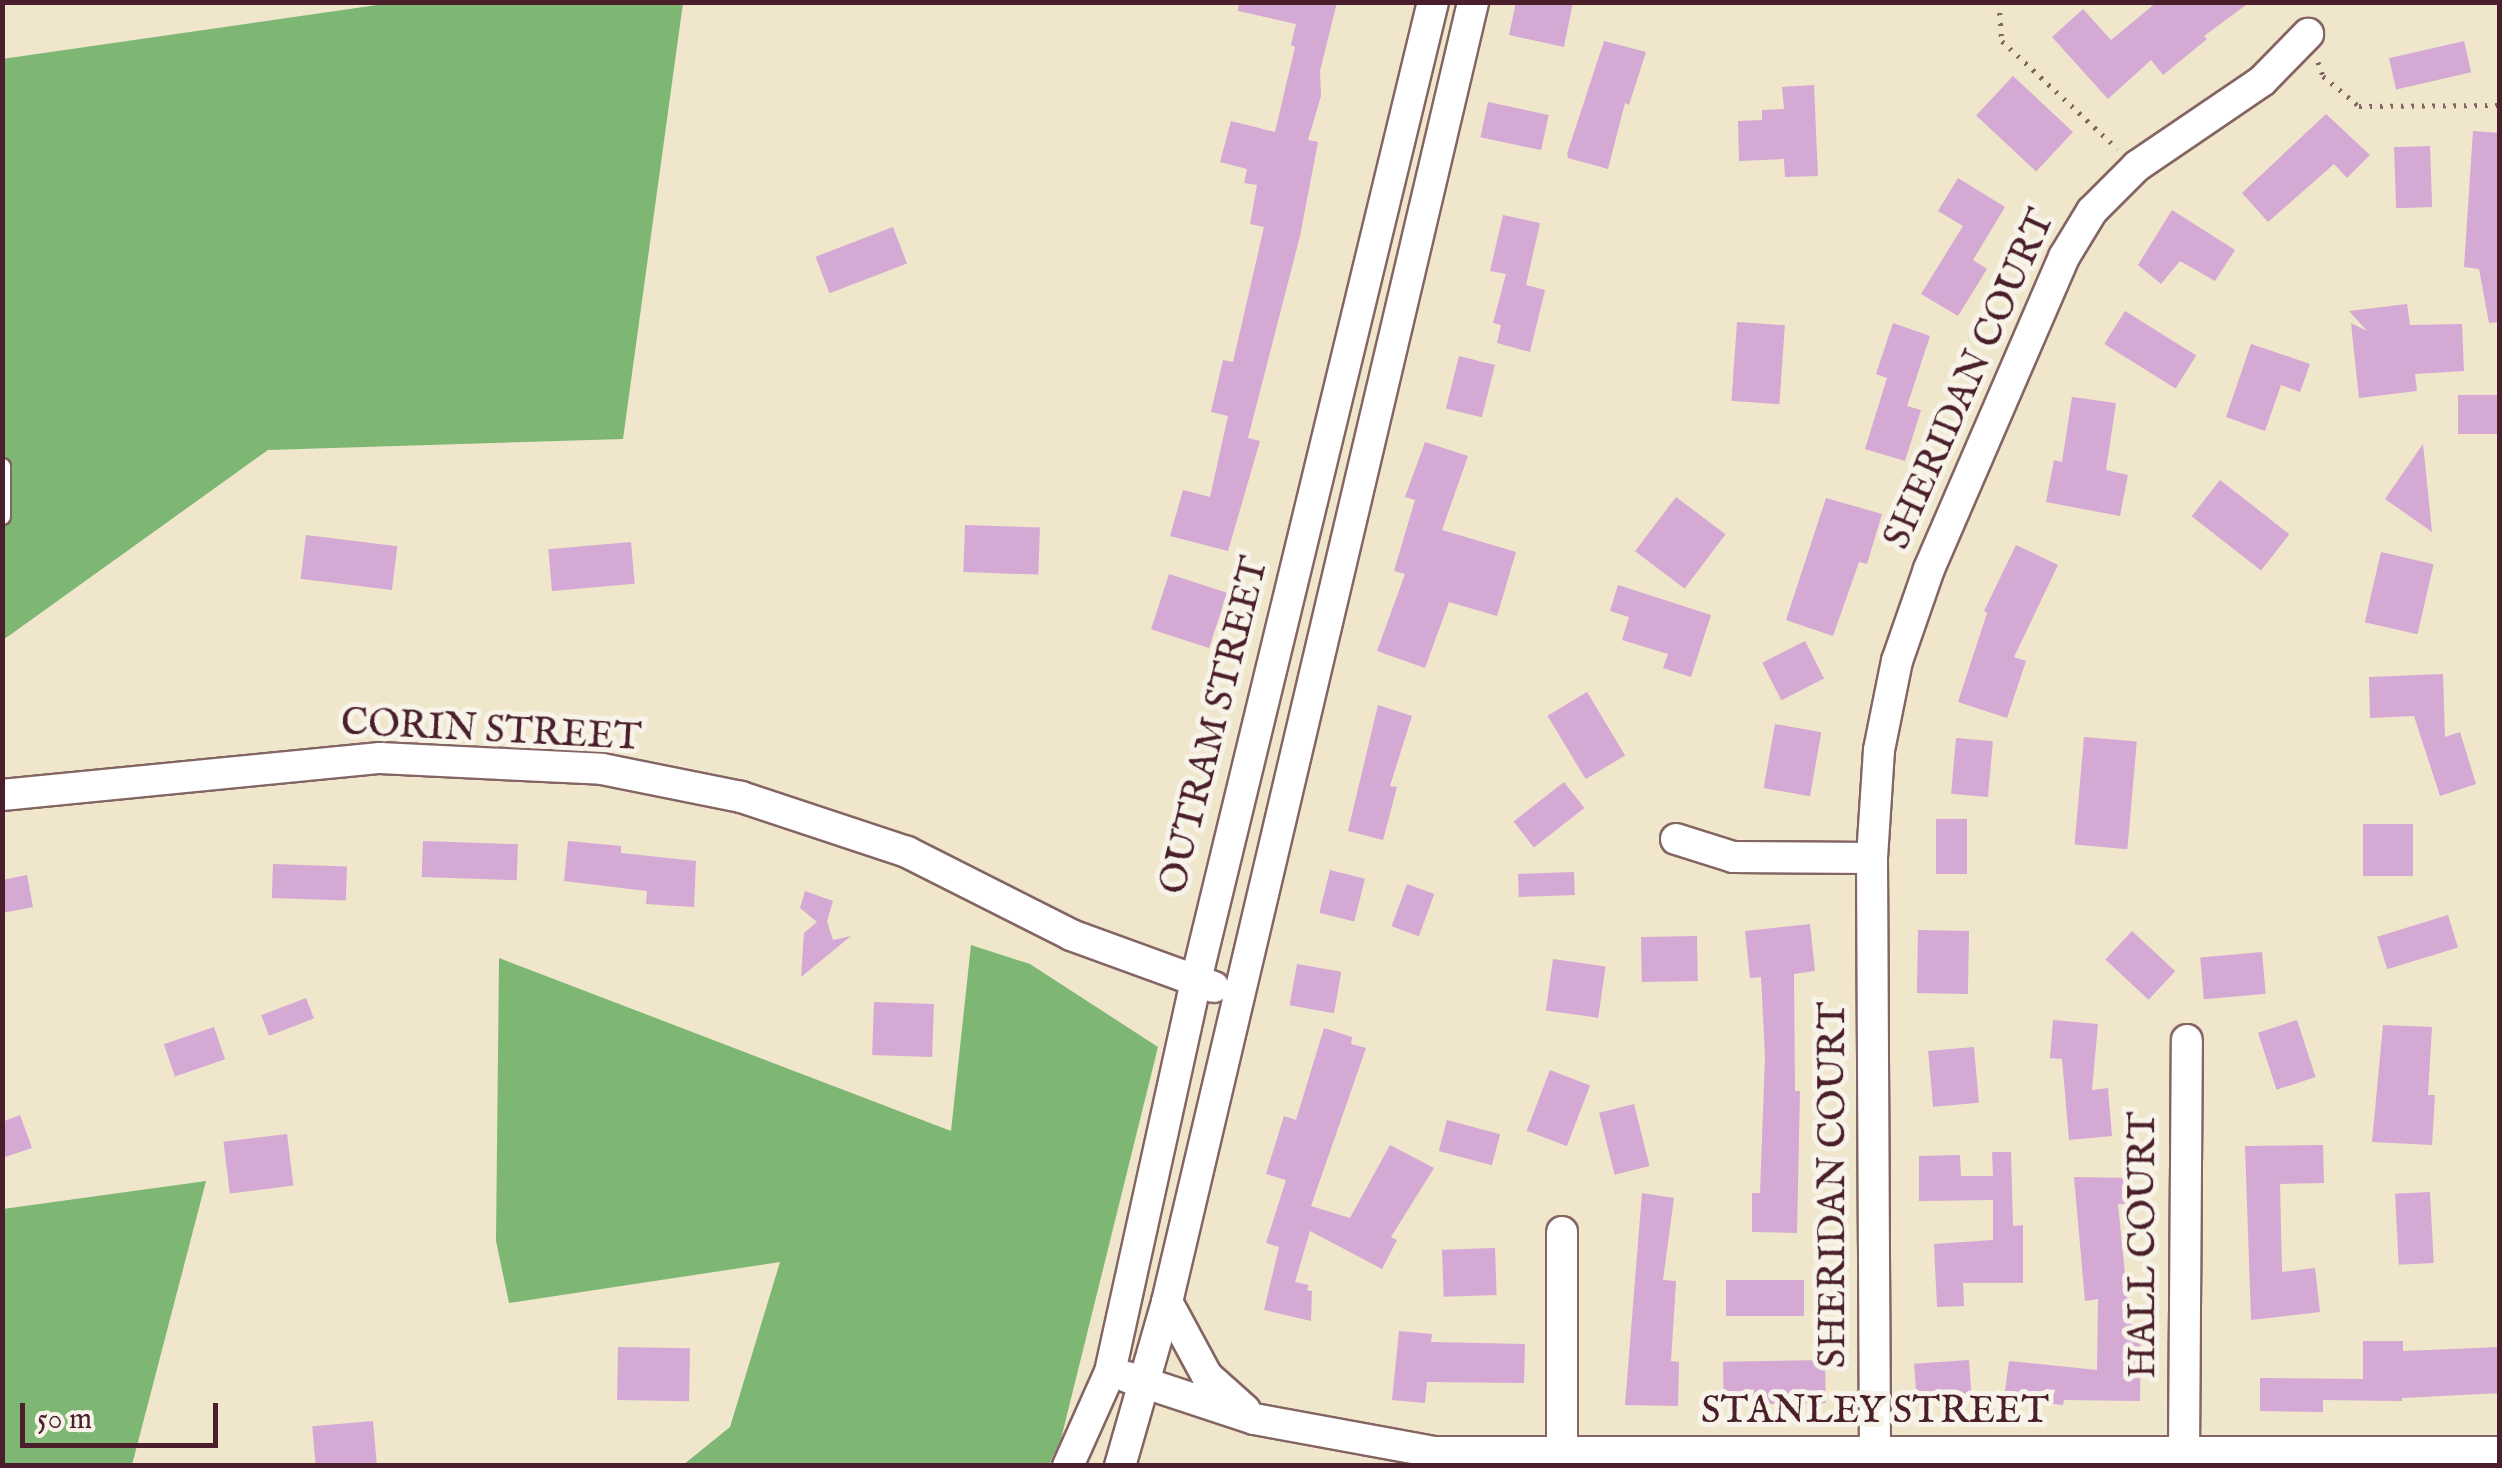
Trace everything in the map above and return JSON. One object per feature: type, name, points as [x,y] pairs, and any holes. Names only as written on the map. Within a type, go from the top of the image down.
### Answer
[{"type":"street","name":"OUTRAM STREET","points":[[1068,1466],[1110,1372],[1196,980],[1432,2]]},
{"type":"street","points":[[1120,1466],[1166,1302],[1473,2]]},
{"type":"street","name":"SHERIDAN COURT","points":[[1874,1453],[1872,858],[1879,750],[1897,661],[1928,569],[2064,256],[2092,211],[2137,166],[2262,81],[2308,34]]},
{"type":"street","name":"CORIN STREET","points":[[2,795],[380,758],[602,769],[741,797],[907,852],[1071,935],[1236,995]]},
{"type":"street","points":[[1676,839],[1733,857],[1872,858]]},
{"type":"street","name":"HALL COURT","points":[[2184,1451],[2186,1040]]},
{"type":"street","points":[[1562,1232],[1562,1456]]},
{"type":"street","points":[[1166,1302],[1207,1376],[1254,1418]]},
{"type":"street","name":"STANLEY STREET","points":[[1110,1372],[1254,1418],[1433,1459],[1874,1453],[2500,1452]]},
{"type":"lane","points":[[2,466],[2,516]]},
{"type":"path","points":[[1998,2],[2002,41],[2137,166]]},
{"type":"path","points":[[2308,34],[2323,76],[2358,106],[2500,106]]},
{"type":"green space","points":[[391,3],[683,3],[623,439],[268,450],[3,640],[2,59]]},
{"type":"green space","points":[[971,945],[1030,964],[1158,1047],[1061,1439],[1049,1465],[683,1465],[730,1427],[780,1262],[509,1303],[496,1241],[499,958],[951,1131]]},
{"type":"green space","points":[[206,1181],[132,1465],[3,1465],[3,1209]]},
{"type":"building","points":[[1239,2],[1337,2],[1320,71],[1321,96],[1308,140],[1318,142],[1300,236],[1248,438],[1260,441],[1228,551],[1170,536],[1183,490],[1210,497],[1228,416],[1211,412],[1223,360],[1233,362],[1264,227],[1250,224],[1257,185],[1244,183],[1247,169],[1220,162],[1231,121],[1275,132],[1295,47],[1291,45],[1296,24],[1238,11]]},
{"type":"building","points":[[1516,2],[1573,2],[1564,47],[1509,35]]},
{"type":"building","points":[[2157,2],[2250,2],[2204,36],[2207,39],[2163,75],[2151,60],[2108,99],[2052,37],[2083,9],[2111,40]]},
{"type":"building","points":[[1604,41],[1646,52],[1629,105],[1625,103],[1608,169],[1568,158],[1567,154]]},
{"type":"building","points":[[2464,41],[2471,72],[2396,90],[2389,58]]},
{"type":"building","points":[[2013,76],[2073,132],[2036,171],[1976,115]]},
{"type":"building","points":[[1814,85],[1818,176],[1785,177],[1784,159],[1739,161],[1738,121],[1762,120],[1762,110],[1784,109],[1782,87]]},
{"type":"building","points":[[1488,102],[1549,115],[1541,150],[1481,137]]},
{"type":"building","points":[[2326,114],[2370,155],[2347,178],[2334,164],[2268,222],[2242,193]]},
{"type":"building","points":[[2473,131],[2500,133],[2500,322],[2489,323],[2479,269],[2464,267]]},
{"type":"building","points":[[2430,146],[2432,207],[2396,208],[2394,147]]},
{"type":"building","points":[[1958,178],[2005,207],[1973,260],[1987,269],[1958,316],[1921,294],[1963,226],[1938,211]]},
{"type":"building","points":[[2172,210],[2235,250],[2215,281],[2180,261],[2161,284],[2138,265]]},
{"type":"building","points":[[1503,215],[1540,223],[1526,285],[1545,290],[1530,352],[1497,343],[1501,325],[1493,323],[1506,274],[1490,271]]},
{"type":"building","points":[[893,227],[907,263],[829,293],[816,257]]},
{"type":"building","points":[[2407,304],[2410,325],[2462,324],[2464,371],[2415,374],[2417,391],[2359,398],[2351,323],[2367,331],[2349,311]]},
{"type":"building","points":[[2125,311],[2196,356],[2176,389],[2104,344]]},
{"type":"building","points":[[1737,322],[1785,325],[1779,404],[1731,401]]},
{"type":"building","points":[[1893,323],[1930,336],[1907,406],[1921,410],[1905,461],[1865,449],[1887,378],[1876,374]]},
{"type":"building","points":[[2251,344],[2310,364],[2300,392],[2281,385],[2265,431],[2226,417]]},
{"type":"building","points":[[1459,356],[1495,365],[1482,417],[1446,408]]},
{"type":"building","points":[[2458,395],[2500,395],[2500,434],[2458,434]]},
{"type":"building","points":[[2072,397],[2116,403],[2106,470],[2128,475],[2120,516],[2046,502],[2054,460],[2062,462]]},
{"type":"building","points":[[1425,442],[1468,456],[1442,530],[1516,552],[1497,616],[1449,602],[1425,668],[1377,651],[1405,574],[1394,571],[1415,500],[1405,497]]},
{"type":"building","points":[[2423,444],[2432,532],[2385,499]]},
{"type":"building","points":[[2220,480],[2289,534],[2261,570],[2192,516]]},
{"type":"building","points":[[1676,497],[1726,534],[1685,589],[1635,551]]},
{"type":"building","points":[[1826,498],[1882,514],[1867,564],[1859,562],[1833,636],[1786,620]]},
{"type":"building","points":[[965,525],[1040,528],[1038,575],[963,572]]},
{"type":"building","points":[[306,535],[397,546],[392,590],[301,579]]},
{"type":"building","points":[[631,542],[635,584],[552,591],[548,549]]},
{"type":"building","points":[[2016,545],[2058,565],[2014,657],[2026,661],[2007,718],[1958,702],[1987,613],[1984,611]]},
{"type":"building","points":[[2381,552],[2434,564],[2417,634],[2365,622]]},
{"type":"building","points":[[1169,574],[1227,593],[1209,648],[1151,629]]},
{"type":"building","points":[[1618,585],[1711,615],[1691,677],[1663,668],[1668,654],[1622,640],[1629,617],[1610,611]]},
{"type":"building","points":[[1805,641],[1824,678],[1781,700],[1762,663]]},
{"type":"building","points":[[2443,674],[2445,737],[2460,732],[2476,784],[2440,796],[2414,716],[2370,718],[2369,677]]},
{"type":"building","points":[[1587,692],[1625,755],[1586,779],[1548,716]]},
{"type":"building","points":[[1378,705],[1412,716],[1390,786],[1397,787],[1383,840],[1348,831]]},
{"type":"building","points":[[1775,724],[1821,732],[1810,796],[1764,788]]},
{"type":"building","points":[[2084,737],[2137,742],[2127,849],[2075,845]]},
{"type":"building","points":[[1956,738],[1993,741],[1988,797],[1951,794]]},
{"type":"building","points":[[1564,782],[1584,808],[1534,847],[1514,821]]},
{"type":"building","points":[[1936,819],[1967,819],[1967,874],[1936,874]]},
{"type":"building","points":[[2363,824],[2413,824],[2413,876],[2363,876]]},
{"type":"building","points":[[423,841],[518,844],[517,880],[422,877]]},
{"type":"building","points":[[568,841],[621,846],[621,853],[696,861],[694,907],[646,904],[647,891],[564,881]]},
{"type":"building","points":[[273,864],[347,867],[346,901],[272,898]]},
{"type":"building","points":[[1330,870],[1365,879],[1354,921],[1319,913]]},
{"type":"building","points":[[1574,872],[1575,895],[1519,897],[1518,874]]},
{"type":"building","points":[[27,875],[33,907],[2,913],[2,880]]},
{"type":"building","points":[[1407,884],[1434,894],[1419,936],[1392,926]]},
{"type":"building","points":[[805,891],[833,901],[827,921],[833,940],[851,936],[801,977],[804,933],[817,922],[800,908]]},
{"type":"building","points":[[2448,915],[2458,948],[2387,969],[2377,937]]},
{"type":"building","points":[[1810,924],[1815,971],[1794,974],[1795,1091],[1800,1091],[1797,1233],[1752,1232],[1752,1193],[1760,1193],[1765,1056],[1761,977],[1750,978],[1745,931]]},
{"type":"building","points":[[1918,930],[1969,931],[1968,994],[1917,993]]},
{"type":"building","points":[[2132,931],[2175,971],[2149,1000],[2105,960]]},
{"type":"building","points":[[1697,936],[1698,981],[1642,982],[1641,937]]},
{"type":"building","points":[[2262,952],[2266,994],[2204,999],[2200,957]]},
{"type":"building","points":[[1553,959],[1605,966],[1598,1018],[1546,1010]]},
{"type":"building","points":[[1297,964],[1341,972],[1334,1013],[1290,1005]]},
{"type":"building","points":[[306,998],[314,1019],[269,1036],[261,1015]]},
{"type":"building","points":[[874,1002],[934,1004],[932,1057],[872,1055]]},
{"type":"building","points":[[2053,1020],[2098,1024],[2092,1090],[2108,1088],[2112,1136],[2069,1140],[2062,1059],[2050,1058]]},
{"type":"building","points":[[2297,1020],[2316,1077],[2277,1090],[2258,1033]]},
{"type":"building","points":[[2383,1025],[2432,1027],[2428,1095],[2435,1095],[2432,1145],[2372,1142]]},
{"type":"building","points":[[214,1027],[225,1059],[175,1076],[164,1044]]},
{"type":"building","points":[[1324,1028],[1352,1037],[1351,1044],[1366,1048],[1311,1206],[1350,1218],[1390,1145],[1434,1168],[1391,1237],[1397,1240],[1382,1269],[1310,1231],[1295,1282],[1309,1285],[1307,1290],[1312,1291],[1311,1321],[1264,1310],[1279,1247],[1266,1243],[1286,1180],[1266,1174],[1284,1116],[1296,1120]]},
{"type":"building","points":[[1974,1047],[1979,1103],[1933,1107],[1928,1051]]},
{"type":"building","points":[[1550,1070],[1590,1085],[1567,1146],[1527,1131]]},
{"type":"building","points":[[1634,1104],[1649,1166],[1615,1175],[1599,1113]]},
{"type":"building","points":[[20,1115],[32,1148],[2,1158],[2,1122]]},
{"type":"building","points":[[1447,1120],[1500,1134],[1492,1165],[1439,1151]]},
{"type":"building","points":[[287,1134],[293,1186],[230,1193],[223,1142]]},
{"type":"building","points":[[2323,1145],[2324,1183],[2280,1184],[2282,1272],[2315,1268],[2320,1312],[2251,1320],[2245,1146]]},
{"type":"building","points":[[1992,1152],[2011,1152],[2013,1226],[2023,1225],[2023,1283],[1963,1283],[1964,1306],[1937,1307],[1934,1244],[1993,1240],[1993,1200],[1919,1201],[1919,1156],[1960,1155],[1961,1176],[1993,1176]]},
{"type":"building","points":[[2074,1177],[2129,1178],[2129,1204],[2118,1204],[2130,1324],[2141,1324],[2140,1401],[2064,1400],[2063,1405],[2004,1398],[2009,1361],[2097,1370],[2098,1299],[2085,1301]]},
{"type":"building","points":[[2430,1192],[2434,1263],[2399,1265],[2395,1194]]},
{"type":"building","points":[[1642,1193],[1674,1198],[1663,1280],[1676,1281],[1671,1361],[1679,1362],[1678,1406],[1625,1405]]},
{"type":"building","points":[[1495,1248],[1497,1295],[1444,1297],[1442,1250]]},
{"type":"building","points":[[1726,1280],[1804,1280],[1804,1316],[1726,1316]]},
{"type":"building","points":[[1399,1331],[1432,1334],[1431,1342],[1525,1344],[1524,1383],[1427,1382],[1425,1403],[1392,1400]]},
{"type":"building","points":[[2363,1341],[2403,1341],[2403,1351],[2500,1347],[2500,1393],[2402,1401],[2323,1400],[2323,1412],[2260,1411],[2260,1378],[2363,1379]]},
{"type":"building","points":[[618,1347],[690,1348],[689,1401],[617,1400]]},
{"type":"building","points":[[1825,1360],[1826,1403],[1724,1405],[1723,1362]]},
{"type":"building","points":[[1969,1360],[1972,1401],[1917,1405],[1914,1364]]},
{"type":"building","points":[[373,1421],[377,1466],[316,1466],[312,1426]]}]
